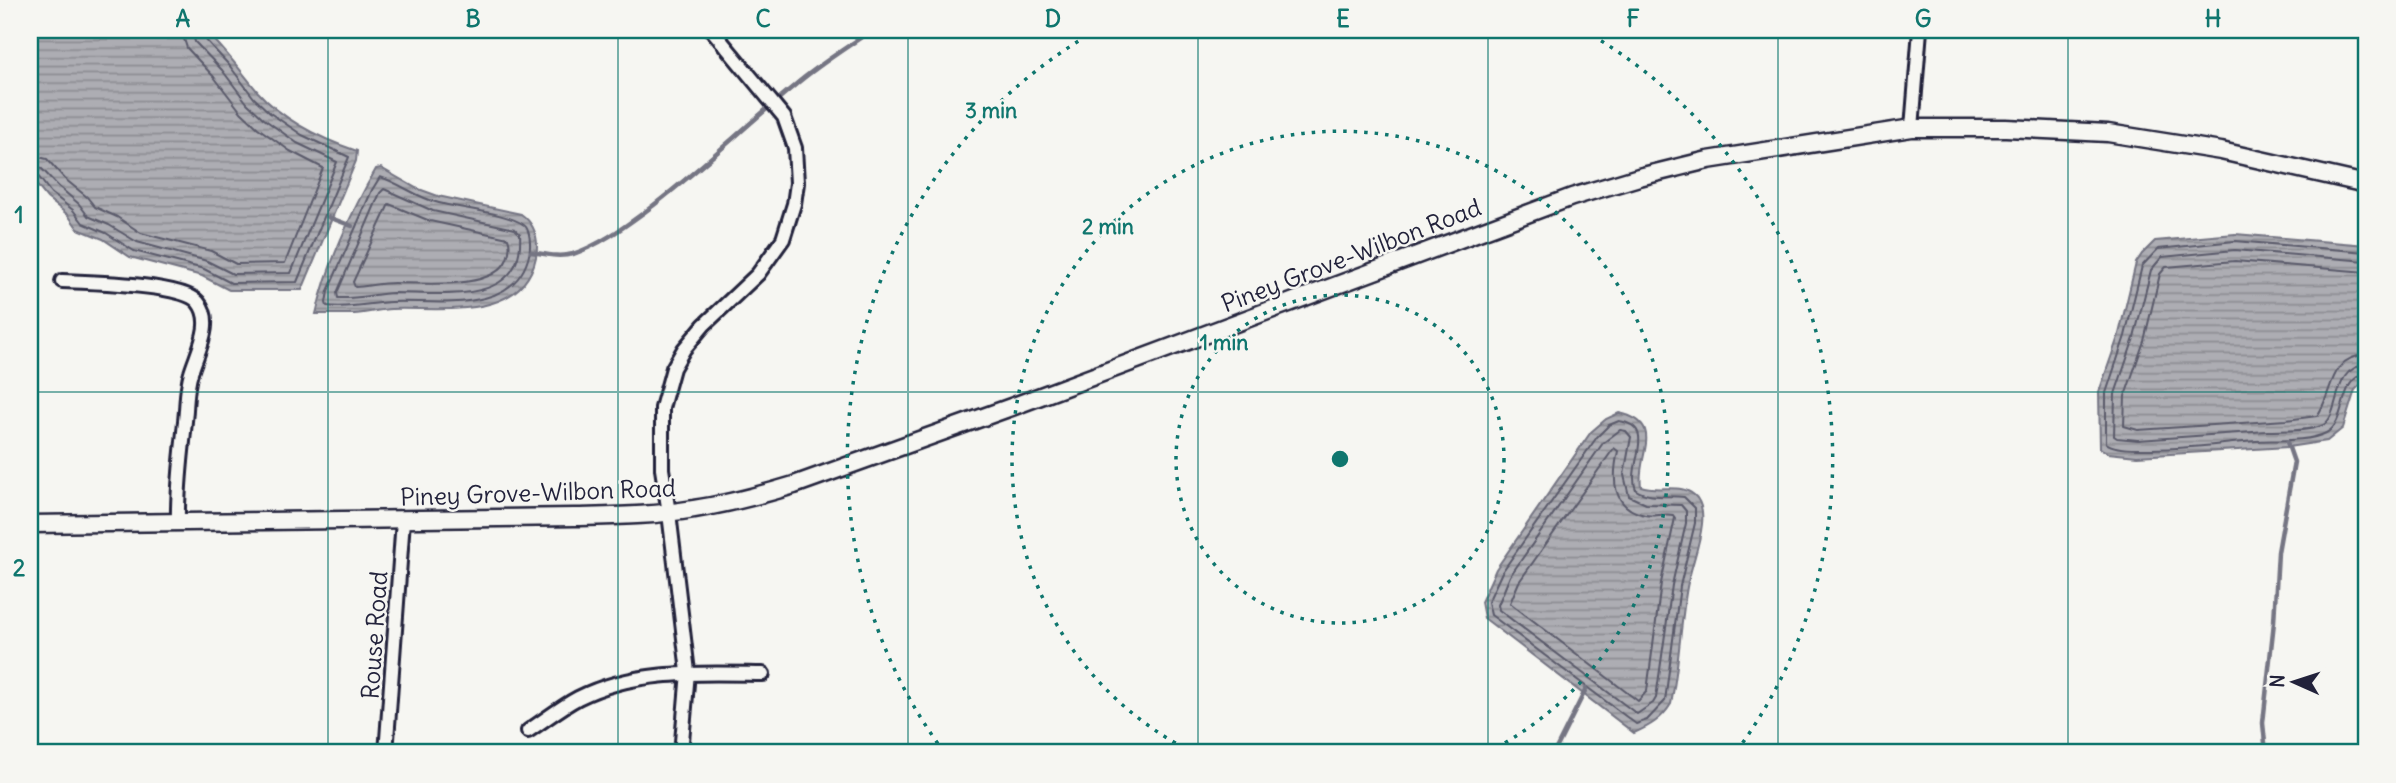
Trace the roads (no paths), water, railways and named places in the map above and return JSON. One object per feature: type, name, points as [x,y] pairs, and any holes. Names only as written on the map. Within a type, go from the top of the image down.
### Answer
[{"type":"street","points":[[681,753],[688,673],[670,513],[662,469],[662,408],[673,368],[684,348],[704,325],[758,274],[783,239],[797,183],[795,148],[784,117],[712,30]]},
{"type":"street","points":[[1912,128],[1920,30]]},
{"type":"street","name":"Piney Grove-Wilbon Road","points":[[30,524],[574,517],[670,513],[758,496],[1014,406],[1572,197],[1708,160],[1912,128],[2006,128],[2108,133],[2221,151],[2366,184]]},
{"type":"street","points":[[62,281],[124,284],[182,293],[197,300],[205,313],[201,345],[190,375],[178,493],[178,522]]},
{"type":"street","name":"Rouse Road","points":[[386,753],[403,520]]},
{"type":"street","points":[[528,731],[578,698],[628,680],[688,673],[763,674]]},
{"type":"water","points":[[30,30],[205,30],[258,92],[279,112],[317,135],[357,151],[356,161],[302,290],[229,290],[202,276],[130,257],[103,239],[78,229],[68,215],[47,198],[30,177]]},
{"type":"water","points":[[381,168],[416,188],[438,196],[521,214],[533,228],[537,245],[536,257],[528,278],[514,292],[477,307],[316,314],[326,277],[349,221],[376,169]]},
{"type":"water","points":[[2235,234],[2366,245],[2366,379],[2355,390],[2343,428],[2327,441],[2288,447],[2137,456],[2108,453],[2100,448],[2099,392],[2119,334],[2136,263],[2155,241]]},
{"type":"water","points":[[1619,413],[1634,418],[1642,424],[1646,433],[1641,486],[1678,489],[1691,493],[1699,501],[1702,517],[1687,587],[1671,704],[1664,714],[1634,733],[1484,618],[1481,602],[1496,569],[1591,432],[1606,419]]},
{"type":"waterway","points":[[531,252],[557,256],[573,254],[611,235],[684,181],[803,78],[872,30]]},
{"type":"waterway","points":[[328,217],[352,226]]},
{"type":"waterway","points":[[2266,753],[2263,723],[2274,622],[2278,552],[2294,462],[2287,442]]},
{"type":"waterway","points":[[1554,753],[1586,689]]}]
